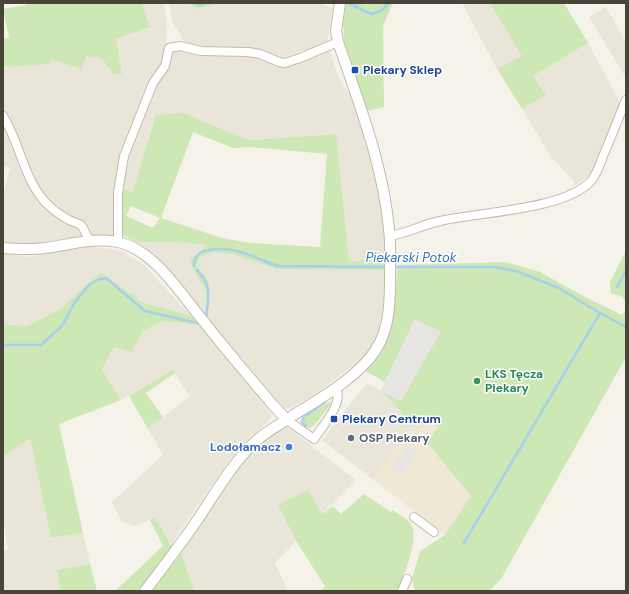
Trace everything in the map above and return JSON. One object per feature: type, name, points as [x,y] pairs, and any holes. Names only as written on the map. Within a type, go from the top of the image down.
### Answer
[{"type":"street","points":[[145,591],[181,543],[239,459],[258,439],[336,387],[365,363],[382,340],[388,315],[390,272],[390,236],[386,201],[376,162],[338,42],[336,30],[339,7]]},
{"type":"street","points":[[118,242],[118,193],[124,156],[153,83],[164,66],[169,48],[180,46],[201,51],[248,52],[260,54],[285,63],[338,42]]},
{"type":"street","points":[[390,236],[401,234],[439,221],[532,206],[555,201],[574,194],[584,188],[595,176],[626,100]]},
{"type":"street","points":[[3,116],[13,136],[27,174],[34,188],[52,210],[80,225],[87,234],[89,242]]},
{"type":"street","points":[[3,248],[44,248],[104,240],[130,246],[148,258],[169,278],[275,408],[287,420],[314,439],[338,402],[336,387]]},
{"type":"street","points":[[414,517],[434,532]]},
{"type":"street","points":[[402,591],[408,579]]},
{"type":"shaded area","points":[[142,3],[164,3],[167,23],[166,51],[163,66],[125,144],[114,239],[85,236],[25,245],[3,242],[3,195],[10,168],[3,165],[3,67],[50,64],[51,59],[86,56],[101,58],[114,74],[122,74],[116,39],[150,27]]},
{"type":"shaded area","points":[[169,3],[188,3],[197,9],[221,3],[318,3],[333,8],[327,43],[280,58],[201,48],[184,41],[173,24]]},
{"type":"shaded area","points":[[462,3],[490,3],[523,56],[497,69]]},
{"type":"shaded area","points":[[606,7],[626,42],[626,78],[589,17]]},
{"type":"shaded area","points":[[588,43],[621,104],[591,173],[574,187],[574,181],[551,157],[522,109],[545,95],[533,76]]},
{"type":"shaded area","points":[[185,49],[201,55],[249,56],[284,66],[330,51],[339,79],[353,98],[371,161],[381,200],[385,234],[386,261],[349,262],[336,134],[249,140],[183,113],[133,192],[121,188],[126,157],[157,79],[171,50]]},
{"type":"shaded area","points":[[136,242],[173,242],[208,245],[190,260],[194,271],[206,291],[205,315],[169,270],[155,256]]},
{"type":"shaded area","points":[[85,246],[123,251],[145,266],[190,315],[144,303],[102,273],[93,278],[62,308],[27,326],[3,324],[3,253],[29,257]]},
{"type":"shaded area","points":[[213,252],[236,255],[275,269],[386,270],[383,312],[375,344],[362,359],[317,393],[290,409],[284,408],[208,318],[209,282],[196,265],[201,257]]},
{"type":"shaded area","points":[[415,319],[441,332],[401,401],[381,391]]},
{"type":"shaded area","points":[[161,321],[199,325],[271,414],[271,419],[245,442],[228,462],[175,538],[172,547],[155,517],[136,526],[122,522],[112,502],[163,455],[148,429],[190,396],[172,370],[121,400],[102,369],[114,347],[132,352],[142,332]]},
{"type":"shaded area","points":[[367,383],[381,391],[415,426],[372,479],[322,440]]},
{"type":"shaded area","points":[[422,417],[438,427],[427,443],[471,496],[445,535],[372,479]]},
{"type":"shaded area","points":[[286,426],[356,480],[322,514],[278,505],[296,541],[275,563],[288,591],[194,591],[181,552],[220,493],[252,450],[271,434]]},
{"type":"shaded area","points":[[30,439],[51,538],[83,533],[90,564],[57,570],[61,591],[3,591],[3,551],[8,550],[3,516],[3,456]]},
{"type":"shaded area","points":[[408,446],[418,454],[399,476],[389,468]]},
{"type":"green space","points":[[27,3],[142,3],[150,27],[116,39],[122,74],[114,74],[101,58],[86,56],[82,69],[51,59],[51,64],[3,67],[3,39],[9,38],[3,9],[26,5]]},
{"type":"green space","points":[[188,3],[221,3],[197,9]]},
{"type":"green space","points":[[346,3],[362,3],[368,5],[372,3],[393,3],[383,26],[384,107],[367,111],[344,41],[343,24]]},
{"type":"green space","points":[[490,3],[564,3],[588,43],[533,76],[546,95],[522,109],[497,69],[522,56]]},
{"type":"green space","points":[[183,113],[249,140],[336,134],[349,261],[386,261],[386,270],[275,269],[236,255],[213,252],[201,257],[196,265],[209,282],[208,318],[205,315],[206,291],[194,271],[190,260],[207,245],[173,242],[136,242],[121,234],[121,188],[133,192],[156,115]],"holes":[[[193,132],[233,148],[252,147],[327,154],[320,247],[251,243],[222,238],[161,218]],[[131,206],[160,218],[153,228],[126,216]]]},
{"type":"green space","points":[[626,251],[626,303],[622,296],[611,294],[610,282]]},
{"type":"green space","points":[[506,262],[540,272],[585,297],[622,315],[626,309],[626,357],[501,579],[489,591],[415,591],[412,579],[420,551],[445,535],[471,496],[427,443],[438,427],[422,417],[415,426],[381,391],[401,401],[415,319],[385,382],[364,370],[380,351],[390,330],[394,312],[398,265]]},
{"type":"green space","points":[[102,273],[144,303],[190,315],[199,325],[161,321],[142,332],[132,352],[114,347],[102,369],[121,400],[59,424],[83,533],[51,538],[30,439],[3,456],[3,324],[27,326],[62,308],[93,278]]},
{"type":"green space","points":[[172,370],[175,373],[146,393],[163,417],[148,429],[129,396]]},
{"type":"green space","points":[[329,402],[331,404],[314,426],[309,428],[303,420],[305,417]]},
{"type":"green space","points":[[308,490],[322,514],[333,506],[341,514],[364,494],[391,512],[393,510],[410,523],[413,529],[412,546],[398,591],[321,591],[325,586],[296,541],[278,505]]},
{"type":"green space","points":[[155,517],[172,547],[140,591],[115,591],[163,546],[150,520]]},
{"type":"green space","points":[[181,552],[194,591],[152,591],[173,559],[176,561]]},
{"type":"green space","points":[[90,564],[97,591],[61,591],[57,570]]},
{"type":"waterway","points":[[195,3],[199,5],[204,3]]},
{"type":"waterway","points":[[348,3],[371,14],[381,11],[389,3]]},
{"type":"waterway","name":"Piekarski Potok","points":[[194,266],[196,257],[199,254],[204,251],[221,249],[242,252],[278,266],[387,267]]},
{"type":"waterway","name":"Piekarski Potok","points":[[392,267],[494,267],[516,271],[559,288],[626,327]]},
{"type":"waterway","name":"Piekarski Potok","points":[[197,270],[202,275],[208,291],[206,316]]},
{"type":"waterway","points":[[617,287],[626,271]]},
{"type":"waterway","name":"Piekarski Potok","points":[[3,345],[41,345],[62,326],[75,302],[89,285],[100,279],[106,278],[145,311],[197,323]]},
{"type":"waterway","points":[[464,543],[600,313]]},
{"type":"waterway","points":[[307,415],[325,402]]},
{"type":"waterway","points":[[304,416],[302,422],[306,426]]},
{"type":"place","name":"Piekary Sklep","points":[[355,70]]},
{"type":"place","name":"LKS Tęcza Piekary","points":[[477,381]]},
{"type":"place","name":"Piekary Centrum","points":[[334,419]]},
{"type":"place","name":"OSP Piekary","points":[[351,438]]},
{"type":"place","name":"Lodołamacz","points":[[289,447]]}]
